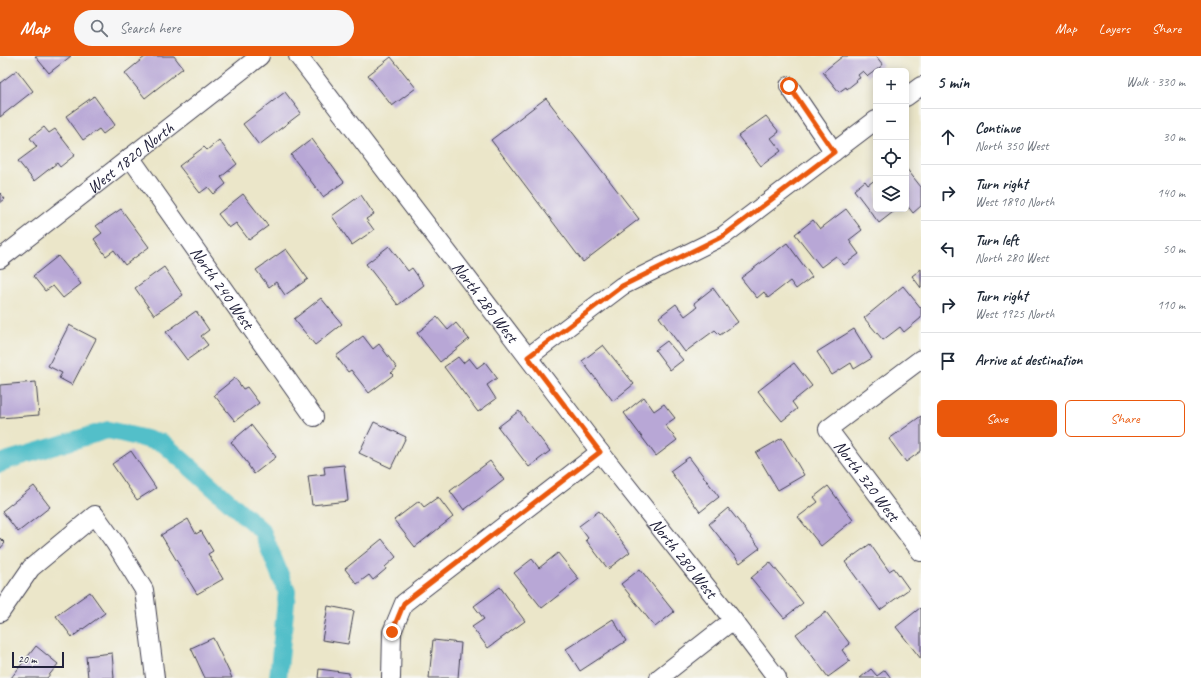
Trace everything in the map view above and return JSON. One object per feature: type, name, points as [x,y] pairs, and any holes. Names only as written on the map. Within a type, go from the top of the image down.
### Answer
[{"type":"street","name":"West 1820 North","points":[[0,259],[260,56]]},
{"type":"street","name":"North 280 West","points":[[298,56],[600,452],[777,678]]},
{"type":"street","points":[[789,86],[834,152]]},
{"type":"street","points":[[909,96],[921,86]]},
{"type":"street","points":[[528,357],[622,286],[723,236],[873,122]]},
{"type":"street","name":"North 240 West","points":[[130,157],[314,417]]},
{"type":"street","name":"North 320 West","points":[[921,359],[828,429],[921,552]]},
{"type":"street","points":[[391,678],[392,632],[404,603],[600,452]]},
{"type":"street","points":[[0,613],[31,568],[95,515],[115,543],[144,590],[155,678]]},
{"type":"street","points":[[659,678],[733,620]]},
{"type":"building","points":[[35,56],[71,56],[49,73]]},
{"type":"building","points":[[146,56],[174,56],[183,68],[145,98],[125,73]]},
{"type":"building","points":[[843,56],[876,56],[883,65],[879,68],[873,68],[873,72],[868,76],[863,71],[858,75],[860,78],[856,80],[857,81],[847,89],[846,87],[839,92],[823,72]]},
{"type":"building","points":[[391,57],[416,88],[392,106],[368,75]]},
{"type":"building","points":[[17,70],[33,91],[0,117],[0,83]]},
{"type":"building","points":[[285,92],[301,113],[259,145],[243,124]]},
{"type":"building","points":[[94,96],[115,125],[103,134],[99,129],[83,140],[66,116]]},
{"type":"building","points":[[546,98],[639,219],[583,262],[491,140]]},
{"type":"building","points":[[766,116],[779,132],[771,138],[781,151],[761,166],[738,136]]},
{"type":"building","points":[[44,127],[49,133],[55,129],[75,155],[60,167],[57,163],[34,181],[18,161],[37,147],[30,138]]},
{"type":"building","points":[[312,139],[344,182],[323,197],[291,155]]},
{"type":"building","points":[[219,140],[237,164],[221,177],[226,184],[214,194],[208,187],[200,193],[179,166],[204,147],[207,150]]},
{"type":"building","points":[[909,172],[921,187],[921,206],[913,213],[909,208]]},
{"type":"building","points":[[865,181],[868,185],[873,181],[873,212],[893,212],[879,223],[854,190]]},
{"type":"building","points":[[0,193],[5,199],[0,203]]},
{"type":"building","points":[[243,194],[268,226],[249,240],[236,223],[229,228],[218,214]]},
{"type":"building","points":[[361,195],[374,214],[366,219],[374,230],[352,245],[332,216]]},
{"type":"building","points":[[121,209],[149,247],[125,265],[114,250],[106,256],[94,239],[102,233],[96,226]]},
{"type":"building","points":[[846,209],[862,230],[849,240],[859,254],[844,265],[836,256],[821,267],[795,234],[813,220],[820,229]]},
{"type":"building","points":[[787,243],[812,277],[796,289],[790,281],[768,298],[764,292],[757,298],[741,278]]},
{"type":"building","points":[[389,246],[408,271],[412,268],[424,285],[398,305],[366,264]]},
{"type":"building","points":[[286,249],[308,279],[285,295],[276,282],[269,287],[256,270]]},
{"type":"building","points":[[58,256],[81,284],[63,298],[53,286],[45,291],[33,276]]},
{"type":"building","points":[[164,267],[183,295],[154,315],[135,288]]},
{"type":"building","points":[[921,269],[921,288],[912,276]]},
{"type":"building","points":[[903,286],[921,308],[921,318],[904,332],[900,327],[883,340],[864,318]]},
{"type":"building","points":[[713,288],[738,322],[720,335],[715,330],[685,352],[659,317],[676,304],[685,316],[697,307],[694,303]]},
{"type":"building","points":[[321,298],[342,324],[315,345],[294,319]]},
{"type":"building","points":[[196,311],[209,330],[201,336],[208,345],[187,360],[166,332]]},
{"type":"building","points":[[437,317],[448,330],[456,323],[469,339],[440,362],[417,333]]},
{"type":"building","points":[[69,325],[96,339],[72,385],[59,378],[62,373],[48,366]]},
{"type":"building","points":[[854,329],[872,358],[854,369],[851,363],[832,375],[817,352]]},
{"type":"building","points":[[363,336],[373,349],[379,344],[397,368],[391,373],[393,375],[369,393],[351,370],[348,372],[336,356]]},
{"type":"building","points":[[667,341],[683,360],[670,370],[655,350]]},
{"type":"building","points":[[603,345],[634,384],[613,401],[582,361]]},
{"type":"building","points":[[458,357],[463,363],[469,358],[477,368],[485,362],[497,378],[487,385],[496,399],[478,412],[444,367]]},
{"type":"building","points":[[794,363],[812,386],[792,402],[797,409],[782,421],[758,391]]},
{"type":"building","points":[[235,378],[243,389],[247,387],[259,403],[235,421],[214,395]]},
{"type":"building","points":[[36,382],[39,415],[0,418],[0,385]]},
{"type":"building","points":[[644,397],[654,411],[664,404],[675,418],[665,425],[677,440],[656,456],[624,413]]},
{"type":"building","points":[[519,411],[550,451],[529,467],[498,427]]},
{"type":"building","points":[[921,416],[921,451],[906,462],[889,439]]},
{"type":"building","points":[[374,422],[406,437],[391,468],[359,453]]},
{"type":"building","points":[[251,425],[276,457],[254,474],[231,442]]},
{"type":"building","points":[[782,438],[804,475],[778,490],[756,453]]},
{"type":"building","points":[[131,451],[156,488],[137,500],[112,464]]},
{"type":"building","points":[[689,457],[719,497],[700,512],[670,471]]},
{"type":"building","points":[[490,461],[504,480],[464,510],[450,491]]},
{"type":"building","points":[[344,465],[348,501],[312,505],[308,476],[325,474],[324,467]]},
{"type":"building","points":[[34,486],[50,507],[18,532],[2,511]]},
{"type":"building","points":[[828,486],[853,520],[821,546],[798,517],[818,502],[814,497]]},
{"type":"building","points":[[438,497],[453,517],[415,547],[394,520],[419,501],[424,507]]},
{"type":"building","points":[[728,508],[760,548],[740,563],[709,524]]},
{"type":"building","points":[[599,511],[630,552],[608,569],[586,540],[588,538],[579,526]]},
{"type":"building","points":[[188,519],[196,534],[201,531],[213,551],[208,554],[223,579],[197,594],[161,535]]},
{"type":"building","points":[[0,538],[5,543],[0,549]]},
{"type":"building","points":[[382,539],[396,557],[385,567],[386,569],[373,580],[369,575],[357,584],[345,569]]},
{"type":"building","points":[[870,544],[889,571],[894,568],[909,589],[880,610],[845,562]]},
{"type":"building","points":[[558,553],[579,579],[542,608],[514,573],[532,559],[539,568]]},
{"type":"building","points":[[770,562],[803,603],[784,618],[751,578]]},
{"type":"building","points":[[640,569],[674,612],[655,627],[621,584]]},
{"type":"building","points":[[500,587],[525,621],[488,648],[472,627],[484,619],[474,606]]},
{"type":"building","points":[[90,592],[105,613],[72,637],[56,616]]},
{"type":"building","points":[[328,606],[354,611],[348,644],[322,640]]},
{"type":"building","points":[[920,608],[921,609],[921,659],[896,627]]},
{"type":"building","points":[[826,612],[850,644],[842,650],[850,661],[828,677],[796,634]]},
{"type":"building","points":[[613,619],[626,641],[580,671],[566,649]]},
{"type":"building","points":[[213,638],[232,678],[205,678],[191,648]]},
{"type":"building","points":[[433,640],[461,643],[458,678],[429,678]]},
{"type":"building","points":[[36,646],[58,664],[47,678],[11,678]]},
{"type":"building","points":[[112,653],[114,678],[88,678],[86,656]]},
{"type":"building","points":[[319,669],[349,673],[349,678],[318,678]]},
{"type":"building","points":[[871,669],[877,676],[885,670],[891,678],[860,678]]},
{"type":"waterway","points":[[0,464],[2,462],[108,430],[163,443],[262,531],[287,592],[278,678]]},
{"type":"route","points":[[392,632],[404,603],[600,452],[528,357],[622,286],[723,236],[834,152],[789,86]]}]
